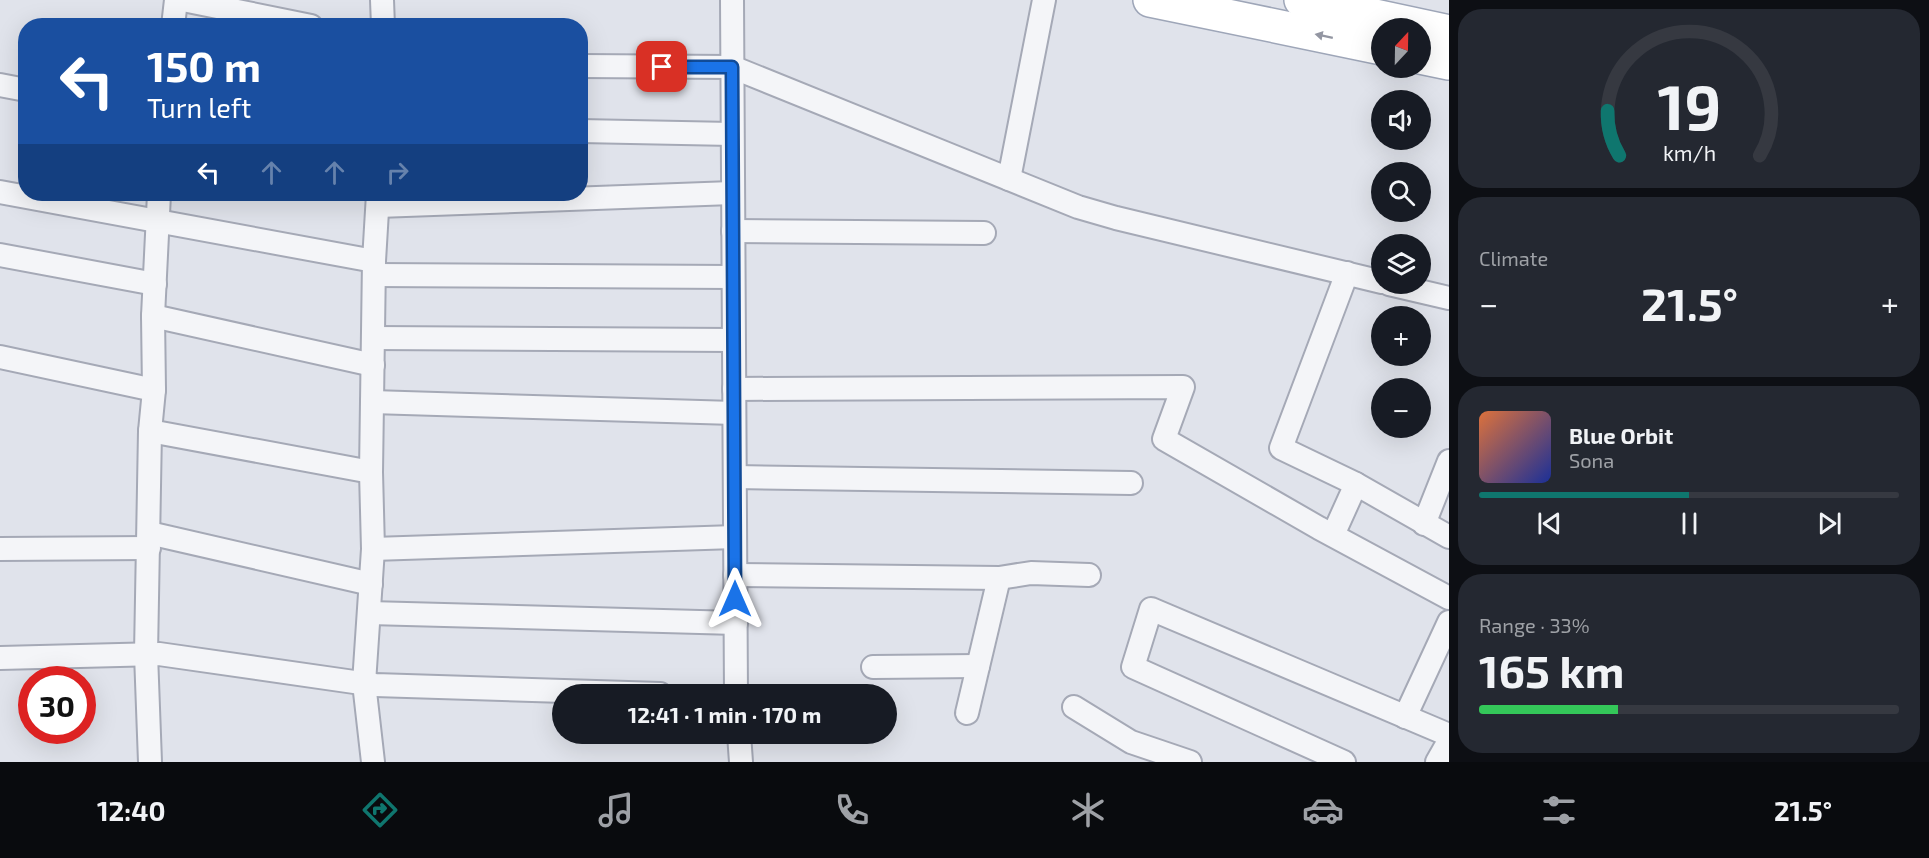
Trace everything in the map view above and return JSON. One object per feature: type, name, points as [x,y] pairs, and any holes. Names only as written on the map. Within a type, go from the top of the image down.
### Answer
[{"type":"main road","points":[[1150,0],[1371,46]]},
{"type":"main road","points":[[1301,0],[1449,32]]},
{"type":"main road","points":[[1431,59],[1449,63]]},
{"type":"street","points":[[174,18],[176,0]]},
{"type":"street","points":[[183,0],[272,18]]},
{"type":"street","points":[[382,0],[383,18]]},
{"type":"street","points":[[732,0],[736,684]]},
{"type":"street","points":[[1009,179],[1044,0]]},
{"type":"street","points":[[588,66],[732,67],[1078,207],[1371,279]]},
{"type":"street","points":[[0,85],[18,88]]},
{"type":"street","points":[[588,132],[732,134]]},
{"type":"street","points":[[0,192],[18,195]]},
{"type":"street","points":[[588,196],[732,194]]},
{"type":"street","points":[[50,201],[157,220],[374,268],[733,277]]},
{"type":"street","points":[[150,762],[146,654],[150,431],[154,390],[153,316],[158,201]]},
{"type":"street","points":[[373,762],[364,683],[373,549],[371,472],[374,268],[378,201]]},
{"type":"street","points":[[733,231],[984,233]]},
{"type":"street","points":[[0,255],[155,284]]},
{"type":"street","points":[[1347,273],[1281,448],[1356,484],[1449,537]]},
{"type":"street","points":[[1431,294],[1449,298]]},
{"type":"street","points":[[153,316],[373,365]]},
{"type":"street","points":[[373,338],[733,340]]},
{"type":"street","points":[[0,357],[154,390]]},
{"type":"street","points":[[734,388],[1183,387],[1164,439],[1333,536],[1449,598]]},
{"type":"street","points":[[372,402],[734,413]]},
{"type":"street","points":[[150,431],[371,472]]},
{"type":"street","points":[[1425,524],[1449,461]]},
{"type":"street","points":[[735,477],[1131,483]]},
{"type":"street","points":[[1333,536],[1356,484]]},
{"type":"street","points":[[373,549],[735,537]]},
{"type":"street","points":[[0,549],[149,541],[370,584]]},
{"type":"street","points":[[735,575],[999,578],[1031,573],[1089,574]]},
{"type":"street","points":[[967,712],[999,578]]},
{"type":"street","points":[[1344,762],[1133,667],[1151,609],[1449,735]]},
{"type":"street","points":[[369,613],[736,623]]},
{"type":"street","points":[[1405,717],[1449,622]]},
{"type":"street","points":[[0,658],[146,654],[364,683],[552,690]]},
{"type":"street","points":[[873,668],[978,666]]},
{"type":"street","points":[[1074,707],[1131,742],[1190,762]]},
{"type":"street","points":[[1437,762],[1449,741]]},
{"type":"street","points":[[740,744],[741,762]]},
{"type":"route","points":[[662,67],[732,67],[735,599]]}]
